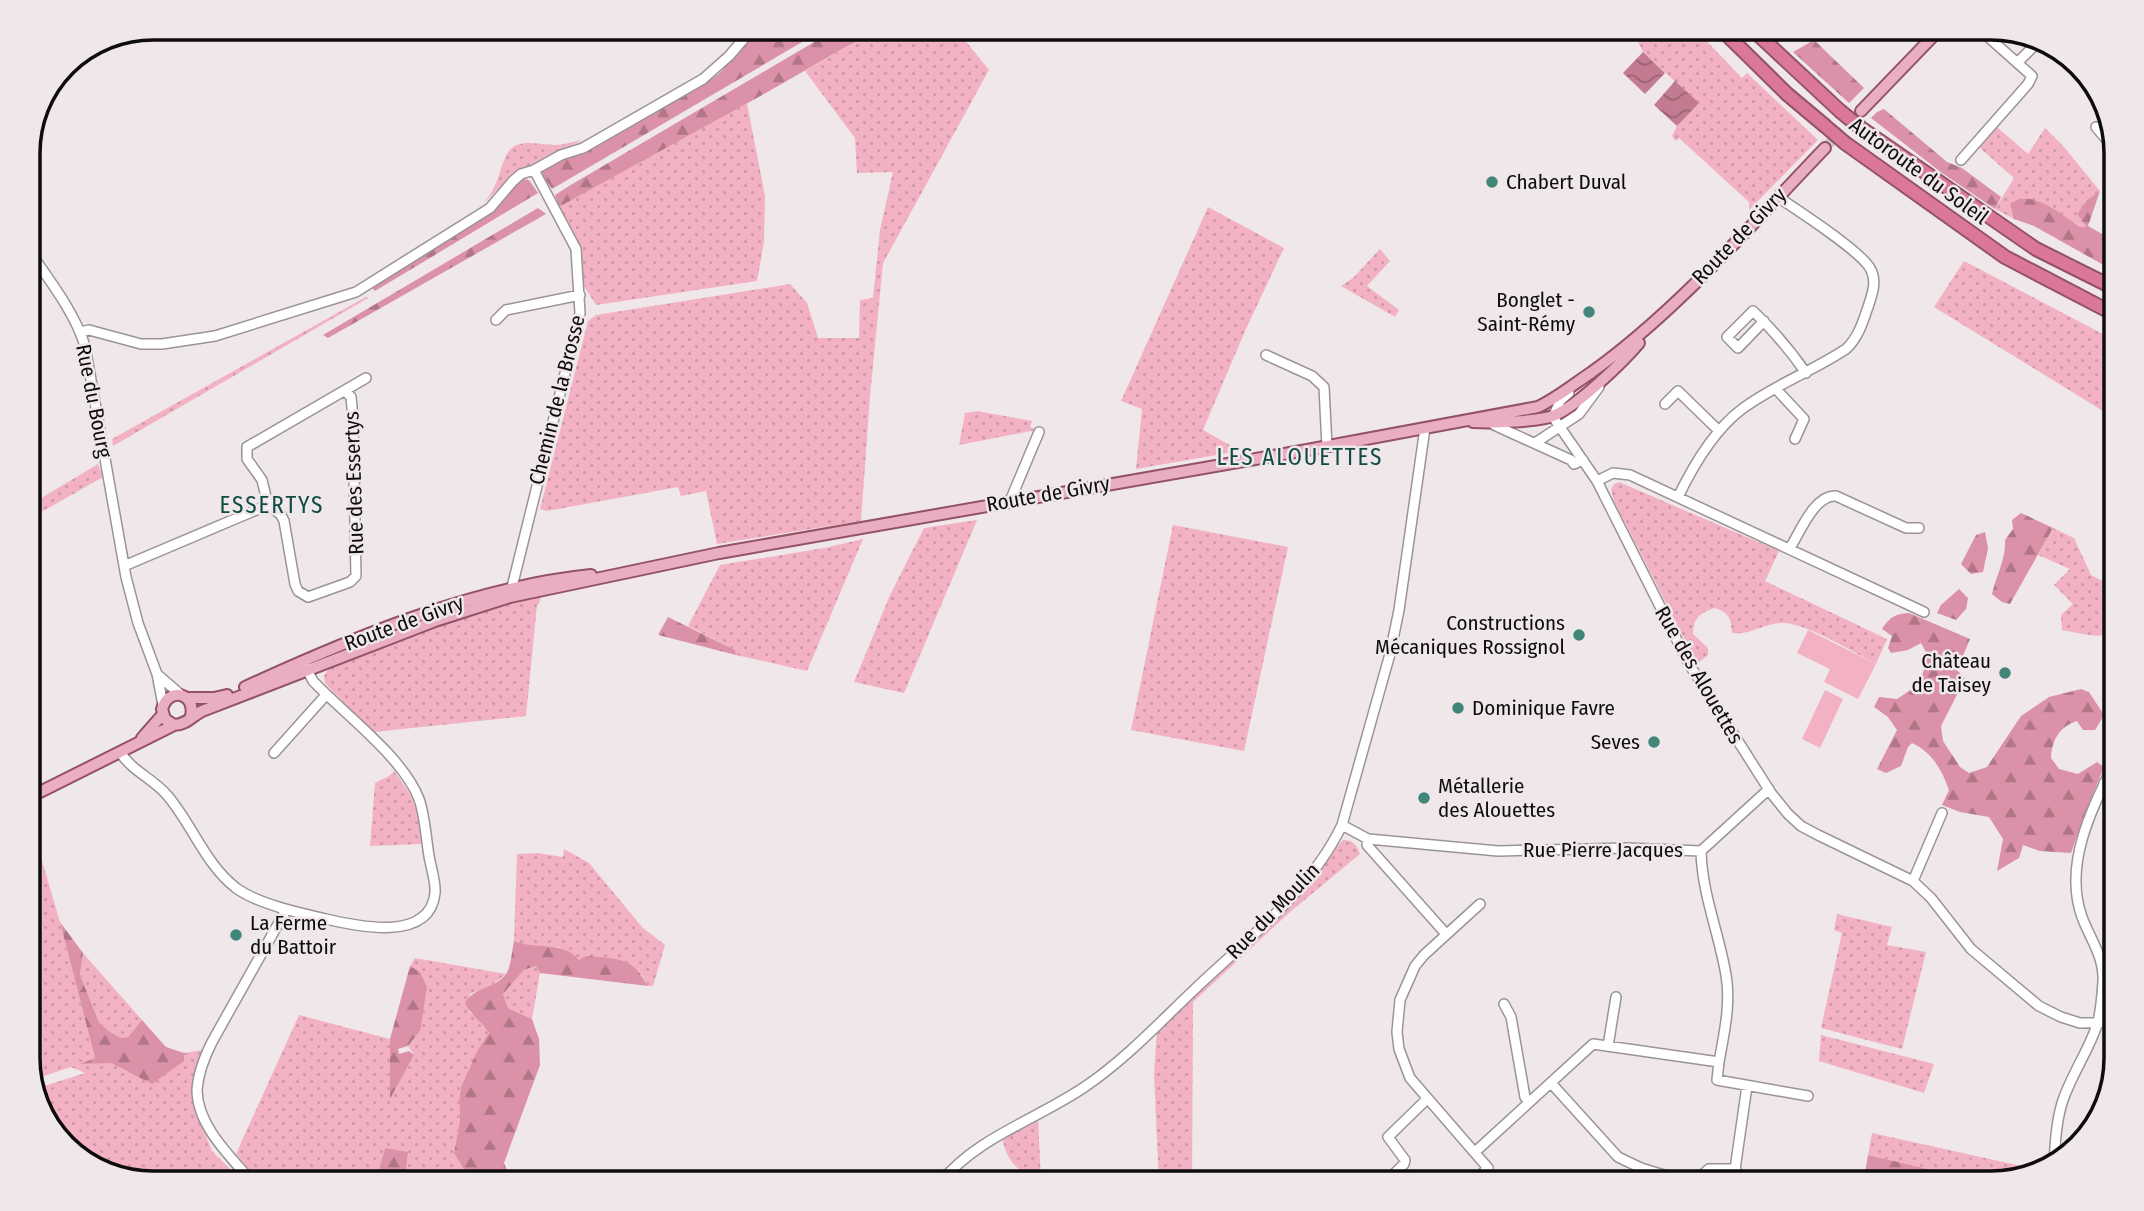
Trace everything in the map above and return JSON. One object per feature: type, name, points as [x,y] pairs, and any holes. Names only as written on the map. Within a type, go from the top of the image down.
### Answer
[{"type":"highway","name":"Autoroute du Soleil","points":[[1732,40],[1787,94],[1845,143],[2005,257],[2104,309]]},
{"type":"highway","name":"Autoroute du Soleil","points":[[1764,40],[1861,128],[2036,249],[2104,283]]},
{"type":"main road","points":[[1861,111],[1929,40]]},
{"type":"main road","name":"Route de Givry","points":[[1558,405],[1605,362],[1653,324],[1825,148]]},
{"type":"main road","name":"Route de Givry","points":[[191,716],[384,629],[486,594],[510,593],[567,577],[629,571],[1010,500],[1327,447],[1468,421],[1486,415],[1558,405],[1598,383],[1636,346],[1653,324]]},
{"type":"main road","name":"Route de Givry","points":[[1468,421],[1560,421],[1558,405]]},
{"type":"main road","name":"Route de Givry","points":[[184,697],[225,696],[305,665]]},
{"type":"main road","points":[[40,792],[138,743],[174,725],[181,725],[191,716],[192,709],[184,697],[173,695],[153,728],[138,743]]},
{"type":"main road","points":[[163,709],[165,719],[174,725]]},
{"type":"street","points":[[80,332],[89,330],[141,344],[215,337],[356,292],[490,208],[521,174],[583,148],[703,79],[743,40]]},
{"type":"street","points":[[1961,160],[2031,79],[2030,73],[1992,40]]},
{"type":"street","points":[[2018,62],[2032,48]]},
{"type":"street","points":[[2096,127],[2103,135]]},
{"type":"street","name":"Chemin de la Brosse","points":[[510,593],[580,313],[576,249],[534,170]]},
{"type":"street","points":[[1678,497],[1693,469],[1720,431],[1741,410],[1831,359],[1853,343],[1864,321],[1874,287],[1874,279],[1865,261],[1779,197]]},
{"type":"street","name":"Rue du Bourg","points":[[40,267],[58,293],[85,346],[124,566],[138,623],[157,674],[163,709]]},
{"type":"street","points":[[496,320],[506,310],[580,295]]},
{"type":"street","points":[[1764,321],[1806,373]]},
{"type":"street","points":[[1266,355],[1312,376],[1324,387],[1327,447]]},
{"type":"street","name":"Rue des Essertys","points":[[345,391],[351,397],[353,418],[356,572],[354,579],[308,597],[298,592],[284,521],[281,515],[268,505],[262,480],[247,459],[247,447],[366,378]]},
{"type":"street","points":[[1535,443],[1560,421],[1579,414],[1600,386],[1598,383]]},
{"type":"street","points":[[1776,389],[1804,419],[1795,439]]},
{"type":"street","points":[[1665,404],[1678,391],[1720,431]]},
{"type":"street","name":"Rue des Alouettes","points":[[1560,421],[1597,481],[1689,664],[1788,814],[1801,826],[1913,881],[1931,898],[1971,949],[2039,1006],[2060,1017],[2080,1023],[2104,1023]]},
{"type":"street","points":[[1486,423],[1502,427],[1571,460],[1574,464],[1583,460]]},
{"type":"street","name":"Rue du Moulin","points":[[952,1171],[969,1154],[1068,1098],[1104,1073],[1302,886],[1332,847],[1342,825],[1390,654],[1399,610],[1424,428]]},
{"type":"street","points":[[1010,500],[1039,432]]},
{"type":"street","points":[[1597,481],[1621,472],[1924,612]]},
{"type":"street","points":[[1790,548],[1818,502],[1830,496],[1836,496],[1906,528],[1919,528]]},
{"type":"street","points":[[124,566],[268,505]]},
{"type":"street","points":[[120,752],[132,767],[166,793],[222,876],[238,890],[286,910],[357,926],[395,927],[411,923],[432,907],[435,891],[420,801],[411,782],[368,734],[313,681],[305,665]]},
{"type":"street","name":"Rue du Bourg","points":[[157,674],[184,697]]},
{"type":"street","points":[[274,753],[326,695]]},
{"type":"street","points":[[2055,1150],[2063,1099],[2097,1024],[2104,981],[2103,968],[2077,902],[2076,867],[2081,844],[2104,783]]},
{"type":"street","points":[[1701,851],[1769,789]]},
{"type":"street","points":[[1913,881],[1942,813]]},
{"type":"street","name":"Rue Pierre Jacques","points":[[1342,825],[1368,839],[1498,851],[1627,848],[1701,851],[1706,900],[1726,975],[1727,1008],[1719,1062]]},
{"type":"street","points":[[1368,839],[1367,845],[1446,934]]},
{"type":"street","points":[[1480,904],[1415,966],[1405,987],[1398,1015],[1399,1049],[1410,1077],[1489,1168],[1486,1171]]},
{"type":"street","points":[[243,1171],[217,1140],[207,1123],[197,1090],[205,1057],[212,1042],[286,910]]},
{"type":"street","points":[[1608,1046],[1616,997]]},
{"type":"street","points":[[1504,1004],[1511,1017],[1525,1097],[1529,1102]]},
{"type":"street","points":[[1475,1153],[1593,1044],[1719,1062],[1717,1080],[1808,1096]]},
{"type":"street","points":[[1551,1083],[1618,1157],[1650,1171]]},
{"type":"street","points":[[1735,1171],[1747,1086]]},
{"type":"street","points":[[1397,1171],[1405,1160],[1388,1137],[1427,1099]]},
{"type":"street","points":[[1706,1171],[1735,1168]]},
{"type":"shaded area","points":[[858,40],[965,40],[989,70],[883,263],[861,521],[717,544],[706,491],[681,496],[678,487],[547,511],[540,509],[588,321],[596,315],[790,284],[807,303],[818,338],[859,338],[860,300],[873,298],[880,230],[893,172],[857,173],[855,138],[805,71]]},
{"type":"shaded area","points":[[1706,40],[1742,78],[1747,73],[1818,140],[1749,210],[1749,202],[1679,138],[1676,141],[1672,136],[1677,126],[1698,103],[1643,52],[1638,42]]},
{"type":"shaded area","points":[[747,103],[765,196],[764,242],[757,281],[596,305],[584,286],[578,247],[559,207]]},
{"type":"shaded area","points":[[1997,127],[2028,154],[2045,128],[2064,147],[2100,191],[2087,200],[2077,214],[2088,227],[2080,227],[2043,204],[2010,204],[2014,219],[1995,209],[2014,178],[1980,148]]},
{"type":"shaded area","points":[[582,140],[540,162],[522,168],[483,204],[495,185],[507,154],[516,145],[557,145]]},
{"type":"shaded area","points":[[1208,207],[1284,248],[1203,430],[1233,447],[1227,449],[1228,453],[1136,469],[1142,409],[1121,401]]},
{"type":"shaded area","points":[[1380,249],[1390,261],[1367,286],[1399,310],[1395,317],[1341,286],[1353,278]]},
{"type":"shaded area","points":[[1964,261],[2104,335],[2104,412],[1934,307]]},
{"type":"shaded area","points":[[368,298],[113,446],[112,439]]},
{"type":"shaded area","points":[[977,411],[1032,421],[1030,427],[1036,430],[959,445],[965,413]]},
{"type":"shaded area","points":[[98,464],[103,477],[40,513],[40,499]]},
{"type":"shaded area","points":[[1619,482],[1779,551],[1765,581],[1887,639],[1876,664],[1828,638],[1790,624],[1780,623],[1744,633],[1732,633],[1728,616],[1714,608],[1701,614],[1694,624],[1693,634],[1708,648],[1708,655],[1697,664],[1614,501],[1611,490],[1614,484]]},
{"type":"shaded area","points":[[977,520],[904,693],[854,682],[890,595],[924,528]]},
{"type":"shaded area","points":[[1173,525],[1288,547],[1244,751],[1131,730]]},
{"type":"shaded area","points":[[2053,528],[2074,538],[2091,575],[2104,582],[2104,635],[2062,630],[2061,615],[2073,604],[2054,585],[2070,569],[2038,555]]},
{"type":"shaded area","points":[[863,539],[807,671],[736,655],[735,650],[688,626],[720,565]]},
{"type":"shaded area","points":[[541,596],[537,605],[526,716],[374,732],[369,730],[325,683],[324,676],[332,664],[485,607]]},
{"type":"shaded area","points":[[1808,630],[1876,664],[1858,699],[1824,682],[1830,669],[1797,653]]},
{"type":"shaded area","points":[[1825,690],[1843,699],[1820,748],[1802,739]]},
{"type":"shaded area","points":[[394,771],[414,805],[422,844],[370,846],[375,783]]},
{"type":"shaded area","points":[[1343,840],[1354,844],[1360,854],[1290,912],[1193,1002],[1192,1171],[1158,1171],[1154,1074],[1157,1029],[1320,867]]},
{"type":"shaded area","points":[[564,849],[589,863],[642,927],[665,945],[653,986],[648,986],[642,975],[579,960],[558,947],[523,945],[514,941],[517,854],[537,853],[563,857]]},
{"type":"shaded area","points":[[40,854],[95,1058],[83,1063],[111,1063],[128,1072],[184,1061],[184,1053],[203,1050],[195,1071],[194,1100],[212,1151],[232,1171],[139,1170],[97,1156],[68,1132],[59,1121],[46,1094],[44,1086],[85,1073],[71,1067],[42,1077]]},
{"type":"shaded area","points":[[1837,914],[1892,927],[1887,945],[1926,952],[1902,1049],[1821,1028],[1842,933],[1834,930]]},
{"type":"shaded area","points":[[83,953],[142,1020],[128,1037],[121,1038],[107,1031],[99,1022],[80,975]]},
{"type":"shaded area","points":[[415,958],[506,974],[492,985],[470,994],[469,1012],[481,1020],[489,1033],[478,1049],[461,1087],[460,1120],[454,1153],[465,1171],[408,1171],[385,1148],[378,1171],[250,1171],[236,1154],[299,1015],[390,1039],[390,1097],[414,1055],[408,1046],[420,1031],[420,973],[410,966]]},
{"type":"shaded area","points":[[537,966],[540,973],[532,1019],[508,1008],[503,994],[524,970]]},
{"type":"shaded area","points":[[1821,1035],[1934,1064],[1924,1093],[1819,1061]]},
{"type":"shaded area","points":[[1038,1117],[1040,1171],[1022,1171],[1016,1167],[1003,1142],[1005,1135]]},
{"type":"shaded area","points":[[1872,1133],[2022,1166],[1991,1171],[1937,1171],[1868,1155]]},
{"type":"green space","points":[[748,40],[806,40],[552,189],[541,173],[561,158],[582,152],[721,72]]},
{"type":"green space","points":[[818,40],[858,40],[559,207],[555,195]]},
{"type":"green space","points":[[1814,40],[1864,88],[1849,103],[1793,52]]},
{"type":"green space","points":[[1884,109],[1947,162],[1962,168],[2001,197],[1995,209],[1942,173],[1871,118]]},
{"type":"green space","points":[[524,179],[529,180],[538,193],[375,291],[371,287],[492,210]]},
{"type":"green space","points":[[2100,191],[2088,226],[2104,235],[2104,265],[2034,226],[2014,219],[2010,204],[2027,199],[2037,201],[2080,227],[2087,227],[2077,214],[2087,200]]},
{"type":"green space","points":[[538,208],[546,214],[328,338],[323,335]]},
{"type":"green space","points":[[2021,513],[2053,528],[2010,604],[2002,602],[1992,594],[2005,540],[2013,529],[2012,520]]},
{"type":"green space","points":[[1985,532],[1988,548],[1983,572],[1971,574],[1961,564],[1976,535]]},
{"type":"green space","points":[[1959,589],[1968,598],[1966,609],[1956,620],[1937,613],[1941,605]]},
{"type":"green space","points":[[1909,613],[1970,639],[1957,670],[1965,679],[1941,726],[1943,741],[1960,767],[1969,773],[1987,767],[2021,716],[2049,697],[2081,689],[2089,692],[2104,715],[2095,730],[2083,730],[2077,721],[2065,727],[2055,740],[2051,758],[2059,769],[2078,774],[2097,762],[2104,767],[2071,853],[2040,851],[2023,845],[2019,858],[1997,871],[2003,839],[1989,817],[1960,812],[1942,805],[1949,790],[1939,769],[1925,751],[1912,743],[1901,766],[1886,773],[1877,769],[1897,730],[1888,717],[1874,707],[1879,697],[1897,699],[1911,689],[1922,677],[1925,664],[1927,654],[1921,643],[1908,650],[1891,653],[1888,648],[1892,636],[1882,629],[1893,617]]},
{"type":"green space","points":[[668,617],[735,650],[736,655],[658,635]]},
{"type":"green space","points":[[60,922],[83,953],[80,975],[99,1022],[121,1038],[128,1037],[142,1020],[166,1047],[184,1053],[184,1061],[152,1084],[111,1063],[80,1064],[95,1058]]},
{"type":"green space","points":[[514,941],[556,948],[565,950],[579,960],[592,956],[624,961],[634,967],[648,986],[540,973],[536,966],[524,970],[503,994],[508,1008],[532,1019],[539,1039],[540,1065],[504,1163],[507,1171],[465,1171],[454,1153],[460,1120],[461,1087],[478,1049],[489,1033],[465,1003],[474,993],[501,979],[510,963]]},
{"type":"green space","points":[[410,966],[420,972],[427,987],[420,1031],[408,1046],[398,1049],[399,1054],[409,1051],[414,1055],[390,1099],[390,1039]]},
{"type":"green space","points":[[385,1148],[408,1152],[408,1171],[378,1171]]},
{"type":"green space","points":[[1868,1155],[1937,1171],[1865,1171]]},
{"type":"water","points":[[1643,52],[1665,73],[1645,94],[1623,73]]},
{"type":"water","points":[[1675,81],[1699,103],[1677,126],[1654,105]]},
{"type":"tunnel","points":[[1825,148],[1861,111]]},
{"type":"place","name":"Chabert Duval","points":[[1492,182]]},
{"type":"place","name":"Bonglet - Saint-Rémy","points":[[1589,312]]},
{"type":"place","name":"Constructions Mécaniques Rossignol","points":[[1579,635]]},
{"type":"place","name":"Château de Taisey","points":[[2005,673]]},
{"type":"place","name":"Dominique Favre","points":[[1458,708]]},
{"type":"place","name":"Seves","points":[[1654,742]]},
{"type":"place","name":"Métallerie des Alouettes","points":[[1424,798]]},
{"type":"place","name":"La Ferme du Battoir","points":[[236,935]]},
{"type":"district","name":"LES ALOUETTES","points":[[1300,457]]},
{"type":"district","name":"ESSERTYS","points":[[272,505]]}]
